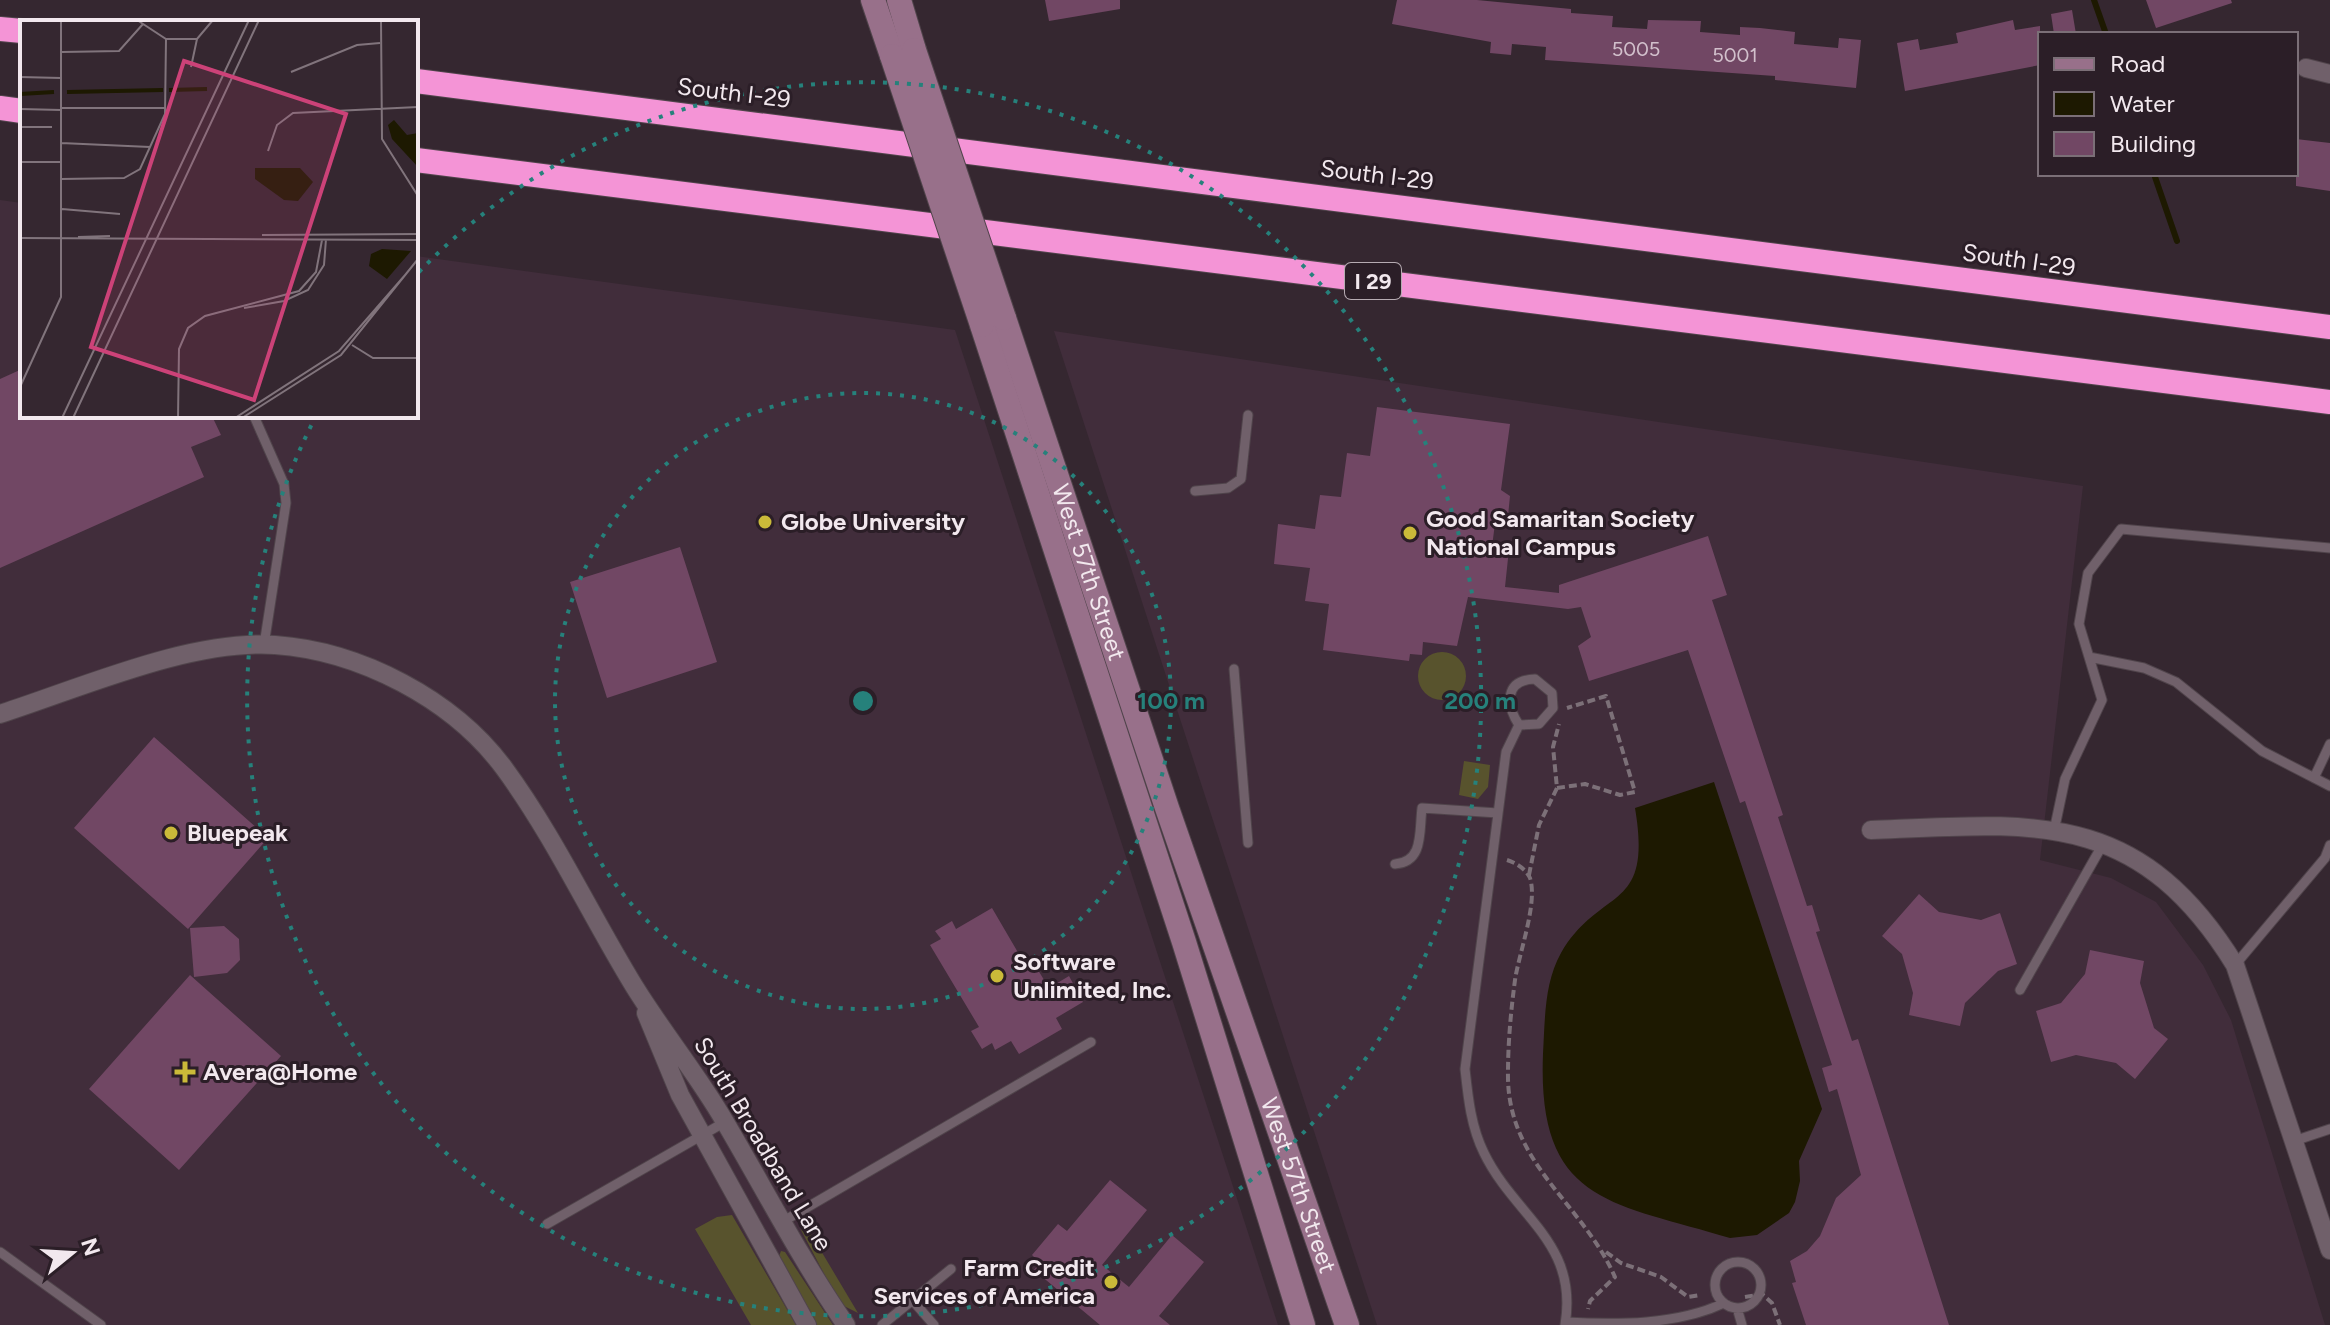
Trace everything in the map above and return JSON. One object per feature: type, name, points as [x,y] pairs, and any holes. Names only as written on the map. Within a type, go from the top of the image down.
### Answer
[{"type":"highway","points":[[0,29],[20,31]]},
{"type":"highway","name":"South I-29","points":[[418,81],[2330,327]]},
{"type":"highway","points":[[0,108],[20,111]]},
{"type":"highway","name":"I 29","points":[[418,160],[2330,402]]},
{"type":"main road","name":"West 57th Street","points":[[873,0],[903,53],[993,322],[1347,1325]]},
{"type":"main road","name":"West 57th Street","points":[[899,0],[903,53]]},
{"type":"main road","name":"West 57th Street","points":[[993,322],[1303,1325]]},
{"type":"street","points":[[2306,68],[2330,74]]},
{"type":"street","name":"South Broadband Lane","points":[[0,714],[195,652],[264,645],[324,653],[369,667],[416,690],[460,724],[502,765],[535,814],[636,989],[682,1053],[725,1122],[846,1325]]},
{"type":"street","points":[[1871,830],[2026,826],[2085,836],[2131,857],[2176,888],[2211,927],[2235,965],[2330,1250]]},
{"type":"street","name":"South Broadband Lane","points":[[636,989],[675,1085],[807,1325]]},
{"type":"lane","points":[[1195,491],[1228,488],[1241,479],[1248,415]]},
{"type":"lane","points":[[255,418],[284,484],[286,503],[264,645]]},
{"type":"lane","points":[[2054,831],[2065,779],[2102,700],[2079,624],[2088,573],[2121,529],[2330,548]]},
{"type":"lane","points":[[2089,657],[2144,668],[2176,682],[2262,751],[2330,786]]},
{"type":"lane","points":[[1234,669],[1248,843]]},
{"type":"lane","points":[[1527,679],[1542,682],[1552,693],[1550,714],[1539,724],[1519,725],[1509,708],[1509,693],[1527,679]]},
{"type":"lane","points":[[1519,725],[1506,752],[1465,1069],[1469,1106],[1484,1154],[1557,1255],[1565,1275],[1568,1303],[1566,1324],[1651,1322],[1704,1314],[1724,1303]]},
{"type":"lane","points":[[2314,778],[2330,744]]},
{"type":"lane","points":[[1395,864],[1408,863],[1417,854],[1422,808],[1498,813]]},
{"type":"lane","points":[[2020,990],[2103,844]]},
{"type":"lane","points":[[2235,965],[2325,858],[2330,845]]},
{"type":"lane","points":[[782,1222],[1091,1042]]},
{"type":"lane","points":[[547,1224],[725,1122]]},
{"type":"lane","points":[[2294,1141],[2330,1129]]},
{"type":"lane","points":[[0,1252],[101,1325]]},
{"type":"lane","points":[[1744,1263],[1757,1272],[1762,1287],[1759,1295],[1750,1305],[1737,1308],[1724,1303],[1716,1292],[1722,1269],[1729,1264],[1744,1263]]},
{"type":"lane","points":[[882,1325],[951,1269]]},
{"type":"lane","points":[[913,1301],[934,1325]]},
{"type":"lane","points":[[1737,1308],[1742,1325]]},
{"type":"path","points":[[1557,788],[1585,784],[1620,795],[1635,792],[1606,696],[1563,706],[1553,747],[1557,788],[1539,825],[1529,875],[1532,892],[1515,980],[1508,1103],[1521,1142],[1543,1177],[1577,1214],[1604,1251],[1615,1277],[1590,1301],[1584,1323]]},
{"type":"path","points":[[1493,857],[1515,862],[1529,875]]},
{"type":"path","points":[[1604,1251],[1621,1263],[1661,1277],[1688,1297],[1721,1291],[1731,1299],[1759,1295],[1772,1303],[1780,1325]]},
{"type":"shaded area","points":[[0,200],[20,203],[20,418],[418,418],[418,256],[955,330],[1278,1325],[0,1325]]},
{"type":"shaded area","points":[[1054,331],[2083,486],[2040,860],[2111,878],[2156,902],[2203,965],[2231,1020],[2325,1325],[1377,1325]]},
{"type":"shaded area","points":[[1442,652],[1459,659],[1466,676],[1459,693],[1442,700],[1425,693],[1418,676],[1425,659]]},
{"type":"shaded area","points":[[1464,761],[1490,765],[1488,787],[1478,799],[1459,795]]},
{"type":"shaded area","points":[[732,1215],[796,1325],[751,1325],[695,1229],[717,1217]]},
{"type":"shaded area","points":[[805,1224],[858,1313],[840,1304],[801,1230]]},
{"type":"shaded area","points":[[781,1251],[785,1252],[833,1325],[816,1325],[778,1259]]},
{"type":"water","points":[[1714,782],[1822,1109],[1799,1161],[1800,1181],[1789,1213],[1757,1235],[1730,1238],[1617,1204],[1590,1189],[1568,1169],[1553,1141],[1544,1103],[1544,1029],[1551,977],[1561,953],[1576,932],[1630,883],[1637,866],[1639,842],[1635,808]]},
{"type":"building","points":[[1045,0],[1120,0],[1120,9],[1049,21]]},
{"type":"building","points":[[1397,0],[1477,0],[1571,9],[1571,13],[1613,16],[1612,27],[1647,29],[1648,20],[1701,21],[1700,32],[1740,35],[1740,27],[1795,32],[1794,44],[1838,48],[1839,38],[1861,40],[1856,88],[1775,80],[1775,76],[1545,60],[1546,47],[1512,44],[1511,55],[1490,53],[1491,42],[1392,24]]},
{"type":"building","points":[[2146,0],[2231,0],[2232,3],[2156,28]]},
{"type":"building","points":[[2072,10],[2076,32],[2054,32],[2051,14]]},
{"type":"building","points":[[2013,20],[2015,30],[2040,26],[2038,65],[1905,91],[1897,43],[1918,39],[1920,50],[1958,43],[1956,33]]},
{"type":"building","points":[[2298,139],[2330,143],[2330,191],[2296,186]]},
{"type":"building","points":[[20,370],[20,418],[213,418],[221,435],[191,447],[204,477],[0,568],[0,379]]},
{"type":"building","points":[[1377,407],[1510,424],[1501,490],[1510,496],[1508,516],[1496,515],[1492,547],[1509,549],[1505,587],[1559,593],[1559,585],[1708,536],[1727,595],[1712,600],[1783,815],[1778,817],[1807,906],[1812,905],[1820,931],[1816,932],[1852,1041],[1858,1039],[1949,1325],[1806,1325],[1792,1283],[1796,1282],[1790,1261],[1807,1251],[1820,1236],[1836,1198],[1861,1175],[1837,1089],[1829,1092],[1822,1068],[1832,1065],[1745,801],[1740,803],[1688,650],[1589,681],[1578,646],[1591,637],[1581,607],[1568,609],[1468,597],[1457,646],[1423,642],[1422,655],[1410,654],[1409,661],[1323,650],[1329,604],[1305,601],[1310,568],[1274,564],[1278,524],[1315,529],[1320,495],[1341,497],[1347,453],[1370,456]]},
{"type":"building","points":[[680,547],[717,662],[607,698],[570,582]]},
{"type":"building","name":"Bluepeak","points":[[154,737],[268,838],[188,929],[74,828]]},
{"type":"building","points":[[1919,894],[1939,912],[1981,920],[2000,913],[2017,964],[1998,971],[1965,1003],[1960,1026],[1909,1015],[1913,993],[1902,954],[1882,936]]},
{"type":"building","points":[[992,908],[1023,961],[1030,957],[1049,988],[1069,976],[1083,1002],[1056,1018],[1062,1029],[1019,1054],[1011,1041],[995,1050],[992,1043],[982,1049],[971,1031],[979,1027],[930,945],[941,939],[935,931],[952,921],[956,929]]},
{"type":"building","points":[[224,926],[239,939],[240,960],[227,973],[194,977],[190,928]]},
{"type":"building","points":[[2090,950],[2144,961],[2140,983],[2154,1028],[2168,1039],[2135,1079],[2116,1063],[2076,1055],[2051,1062],[2036,1011],[2061,1003],[2085,974]]},
{"type":"building","name":"Avera@Home","points":[[190,975],[281,1056],[179,1170],[89,1089]]},
{"type":"building","points":[[1110,1180],[1147,1210],[1102,1265],[1129,1287],[1172,1235],[1204,1262],[1159,1316],[1170,1325],[1100,1325],[1034,1270],[1040,1263],[1032,1255],[1058,1224],[1067,1231]]},
{"type":"waterway","points":[[2094,0],[2105,32]]},
{"type":"waterway","points":[[2155,176],[2177,241]]},
{"type":"place","name":"Globe University","points":[[765,522]]},
{"type":"place","name":"Good Samaritan Society National Campus","points":[[1410,533]]},
{"type":"place","name":"Bluepeak","points":[[171,833]]},
{"type":"place","name":"Software Unlimited, Inc.","points":[[997,976]]},
{"type":"place","name":"Avera@Home","points":[[185,1072]]},
{"type":"place","name":"Farm Credit Services of America","points":[[1111,1282]]}]
